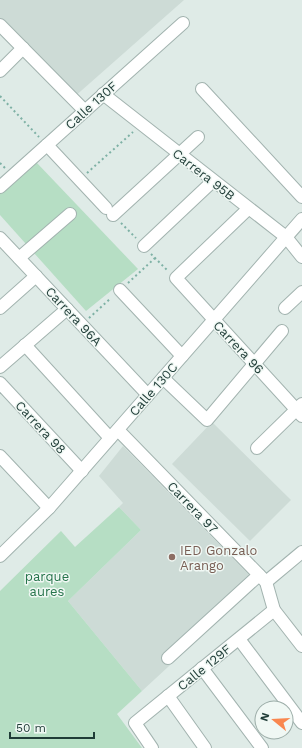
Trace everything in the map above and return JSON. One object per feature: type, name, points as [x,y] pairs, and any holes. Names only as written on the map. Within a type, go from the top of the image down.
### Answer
[{"type":"street","name":"Calle 130F","points":[[0,187],[183,23]]},
{"type":"street","points":[[0,25],[85,110]]},
{"type":"street","points":[[0,71],[23,48]]},
{"type":"street","points":[[202,89],[302,197]]},
{"type":"street","name":"Carrera 95B","points":[[103,94],[286,238],[302,257]]},
{"type":"street","points":[[46,145],[109,211],[198,137]]},
{"type":"street","points":[[144,246],[213,181]]},
{"type":"street","name":"Carrera 96","points":[[248,209],[176,278],[254,364],[300,410]]},
{"type":"street","points":[[19,258],[70,214]]},
{"type":"street","name":"Calle 130C","points":[[0,556],[49,508],[302,219]]},
{"type":"street","name":"Carrera 96A","points":[[2,245],[19,258],[148,395]]},
{"type":"street","points":[[0,308],[36,276]]},
{"type":"street","points":[[120,290],[182,356]]},
{"type":"street","points":[[284,308],[302,292]]},
{"type":"street","points":[[0,367],[67,309]]},
{"type":"street","points":[[163,378],[207,420],[282,332]]},
{"type":"street","name":"Carrera 97","points":[[25,345],[263,579],[274,610],[302,646]]},
{"type":"street","name":"Carrera 98","points":[[0,384],[82,471]]},
{"type":"street","points":[[257,448],[300,410]]},
{"type":"street","points":[[0,456],[49,508]]},
{"type":"street","points":[[168,658],[263,579],[302,552]]},
{"type":"street","name":"Calle 129F","points":[[152,748],[134,724],[274,610]]},
{"type":"street","points":[[239,639],[302,722]]},
{"type":"street","points":[[202,668],[262,748]]},
{"type":"street","points":[[168,696],[205,748]]},
{"type":"path","points":[[0,96],[46,145]]},
{"type":"path","points":[[80,180],[141,124]]},
{"type":"shaded area","points":[[0,0],[184,0],[73,98],[0,18]]},
{"type":"shaded area","name":"IED Gonzalo Arango","points":[[212,422],[291,500],[250,541],[172,464]]},
{"type":"shaded area","name":"IED Gonzalo Arango","points":[[123,446],[258,584],[142,691],[68,601],[141,530],[119,507],[123,503],[99,476]]},
{"type":"green space","points":[[36,162],[138,269],[86,311],[0,215],[0,192]]},
{"type":"green space","name":"parque aures","points":[[119,507],[141,530],[68,601],[142,691],[117,714],[142,748],[0,748],[0,591],[61,531],[75,547]]},
{"type":"place","name":"IED Gonzalo Arango","points":[[172,557]]}]
